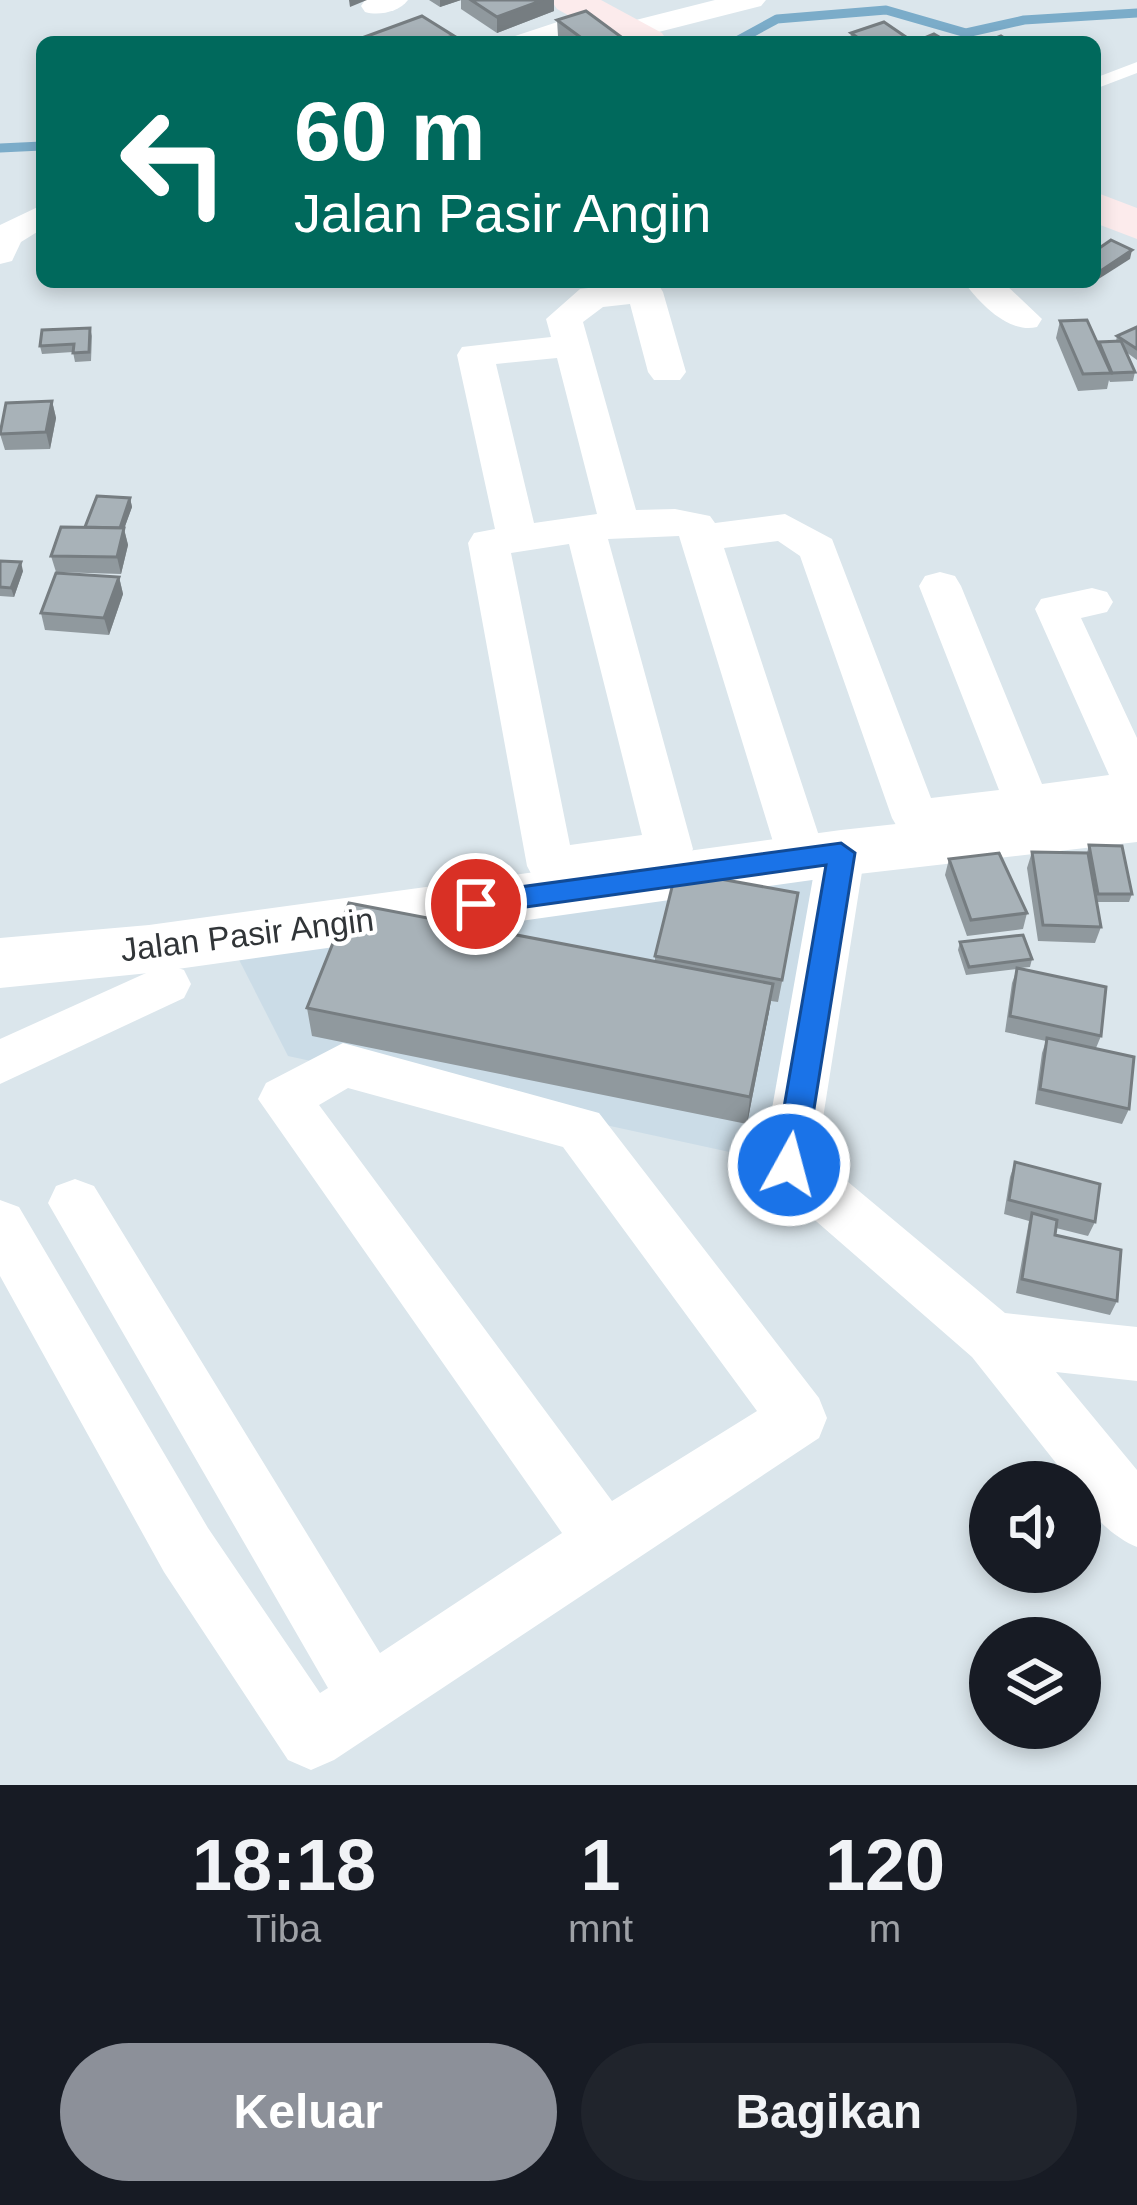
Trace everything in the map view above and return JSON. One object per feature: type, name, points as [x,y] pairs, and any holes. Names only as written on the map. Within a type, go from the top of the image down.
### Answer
[{"type":"main road","points":[[1101,209],[1137,224]]},
{"type":"street","points":[[544,36],[606,16],[751,0]]},
{"type":"street","points":[[0,254],[5,237],[36,219]]},
{"type":"street","points":[[989,288],[1024,319]]},
{"type":"street","points":[[667,372],[645,292],[593,297],[564,319],[603,530],[670,849],[550,866],[488,543],[518,539],[603,530],[679,521],[696,525],[822,856],[789,1165],[992,1338],[1137,1517]]},
{"type":"street","points":[[518,539],[475,355],[572,346]]},
{"type":"street","points":[[700,538],[785,527],[818,549],[915,818],[1133,789],[1132,776],[1056,609],[1092,602]]},
{"type":"street","points":[[940,586],[1028,805]]},
{"type":"street","name":"Jalan Pasir Angin","points":[[0,962],[149,949],[822,856],[1137,820]]},
{"type":"street","points":[[0,1063],[166,984]]},
{"type":"street","points":[[0,1224],[186,1550],[311,1737],[604,1540],[798,1418],[580,1130],[344,1065],[284,1099],[604,1540]]},
{"type":"street","points":[[33,1281],[87,1222],[370,1698]]},
{"type":"street","points":[[992,1338],[1137,1354]]},
{"type":"lane","points":[[1101,82],[1137,67]]},
{"type":"shaded area","points":[[831,872],[776,1162],[288,1056],[231,944]]},
{"type":"building","points":[[471,0],[543,0],[497,17]]},
{"type":"building","points":[[586,11],[620,36],[579,36],[557,20]]},
{"type":"building","points":[[422,16],[454,36],[367,36]]},
{"type":"building","points":[[884,22],[905,36],[855,36],[851,33]]},
{"type":"building","points":[[1111,240],[1132,250],[1101,271],[1101,247]]},
{"type":"building","points":[[1087,320],[1111,373],[1083,374],[1060,321]]},
{"type":"building","points":[[1137,327],[1137,349],[1117,336]]},
{"type":"building","points":[[90,328],[89,352],[73,353],[74,344],[40,346],[42,330]]},
{"type":"building","points":[[1121,341],[1135,372],[1112,373],[1099,342]]},
{"type":"building","points":[[52,401],[46,432],[0,434],[6,403]]},
{"type":"building","points":[[97,496],[130,498],[120,528],[85,527]]},
{"type":"building","points":[[61,527],[124,528],[117,557],[51,556]]},
{"type":"building","points":[[0,561],[21,562],[11,588],[0,587]]},
{"type":"building","points":[[56,573],[119,577],[104,618],[41,613]]},
{"type":"building","points":[[1089,845],[1122,846],[1132,894],[1098,894]]},
{"type":"building","points":[[1032,852],[1088,853],[1101,927],[1043,925]]},
{"type":"building","points":[[999,853],[1027,913],[971,920],[949,859]]},
{"type":"building","points":[[676,871],[798,893],[782,980],[655,956]]},
{"type":"building","points":[[349,903],[773,984],[750,1097],[307,1008]]},
{"type":"building","points":[[1023,935],[1032,959],[969,967],[960,942]]},
{"type":"building","points":[[1017,968],[1106,987],[1101,1036],[1010,1016]]},
{"type":"building","points":[[1047,1038],[1134,1057],[1129,1109],[1040,1089]]},
{"type":"building","points":[[1015,1162],[1100,1184],[1095,1222],[1009,1200]]},
{"type":"building","points":[[1032,1213],[1057,1220],[1055,1235],[1121,1250],[1117,1301],[1022,1279]]},
{"type":"waterway","points":[[746,36],[777,19],[886,10],[966,33],[1024,20],[1137,13]]},
{"type":"waterway","points":[[0,148],[36,146]]},
{"type":"route","points":[[476,904],[841,853],[789,1165]]}]
